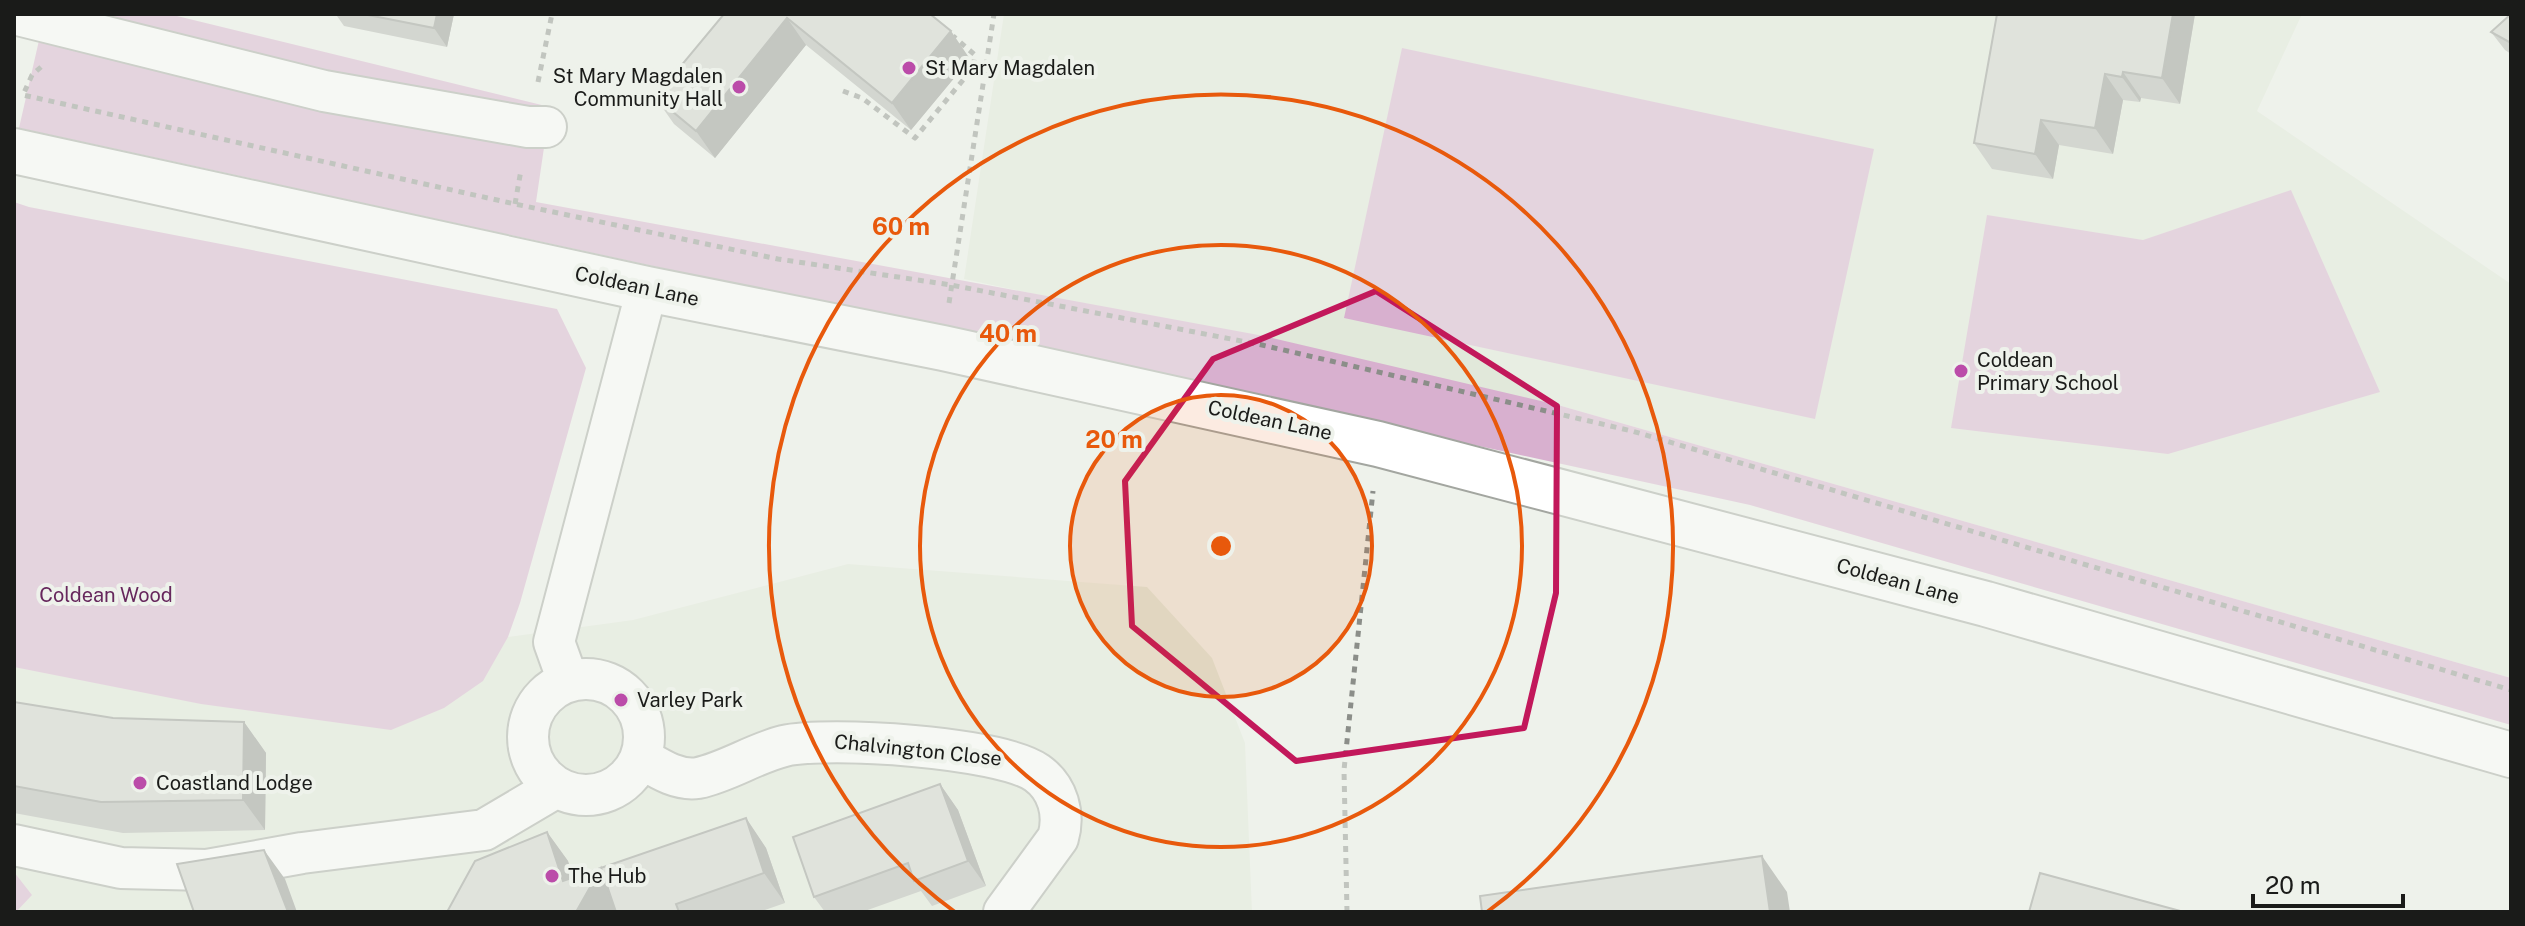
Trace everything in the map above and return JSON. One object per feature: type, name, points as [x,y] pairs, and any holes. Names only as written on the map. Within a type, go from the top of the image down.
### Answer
[{"type":"street","points":[[14,14],[324,91],[528,127],[546,127]]},
{"type":"street","name":"Coldean Lane","points":[[14,151],[647,289],[943,348],[1378,444],[1986,604],[2511,755]]},
{"type":"street","points":[[568,681],[554,642],[647,289]]},
{"type":"street","points":[[587,679],[605,682],[628,697],[643,721],[645,739],[641,758],[633,773],[605,793],[588,796],[555,788],[541,775],[532,759],[528,740],[530,721],[538,704],[551,690],[568,681],[587,679]]},
{"type":"street","name":"Chalvington Close","points":[[641,758],[666,773],[696,778],[783,746],[825,740],[982,754],[1014,761],[1038,773],[1051,788],[1061,807],[1062,823],[1058,838],[1004,912]]},
{"type":"street","points":[[14,845],[121,868],[207,870],[302,853],[484,830],[555,788]]},
{"type":"path","points":[[943,348],[994,14]]},
{"type":"path","points":[[843,91],[862,98],[915,138],[973,68],[975,55],[951,34]]},
{"type":"path","points":[[1347,912],[1344,770],[1378,444]]},
{"type":"highlighted area","points":[[1376,291],[1557,406],[1556,593],[1524,728],[1296,761],[1132,626],[1125,481],[1213,359]]},
{"type":"shaded area","name":"Coldean Primary School","points":[[1004,14],[2302,14],[2257,111],[2511,284],[2511,678],[1558,405],[964,279]]},
{"type":"shaded area","name":"Varley Park","points":[[14,535],[407,639],[508,637],[633,620],[848,564],[1147,587],[1212,658],[1245,743],[1252,912],[14,912]]},
{"type":"green space","points":[[45,14],[177,16],[550,107],[536,202],[1264,336],[1558,405],[2511,678],[2511,725],[1750,505],[19,128]]},
{"type":"green space","points":[[1402,48],[1874,149],[1815,419],[1344,318]]},
{"type":"green space","points":[[2291,190],[2380,392],[2168,454],[1951,428],[1987,215],[2143,240]]},
{"type":"green space","name":"Coldean Wood","points":[[14,202],[557,309],[586,368],[520,603],[508,637],[483,681],[444,708],[391,730],[201,704],[14,667]]},
{"type":"green space","points":[[14,872],[32,895],[16,912],[14,912]]},
{"type":"building","points":[[363,14],[437,14],[434,28]]},
{"type":"building","points":[[724,14],[930,14],[951,31],[892,103],[787,18],[696,131],[655,97]]},
{"type":"building","points":[[1997,14],[2173,14],[2162,78],[2123,72],[2122,77],[2105,74],[2095,128],[2041,120],[2035,154],[1974,143]]},
{"type":"building","points":[[2511,14],[2511,43],[2491,32]]},
{"type":"building","points":[[14,702],[113,718],[244,722],[243,800],[101,802],[14,786]]},
{"type":"building","points":[[940,784],[968,861],[914,881],[908,863],[814,897],[793,837]]},
{"type":"building","points":[[746,818],[764,873],[676,904],[679,912],[616,912],[601,868],[576,912],[447,912],[475,861],[547,832],[563,881]]},
{"type":"building","points":[[264,850],[288,912],[194,912],[177,864]]},
{"type":"building","points":[[1762,856],[1770,912],[1482,912],[1480,896]]},
{"type":"building","points":[[2040,873],[2184,912],[2029,912]]},
{"type":"place","name":"St Mary Magdalen","points":[[909,68]]},
{"type":"place","name":"St Mary Magdalen Community Hall","points":[[739,87]]},
{"type":"place","name":"Coldean Primary School","points":[[1961,371]]},
{"type":"place","name":"Varley Park","points":[[621,700]]},
{"type":"place","name":"Coastland Lodge","points":[[140,783]]},
{"type":"place","name":"The Hub","points":[[552,876]]}]
